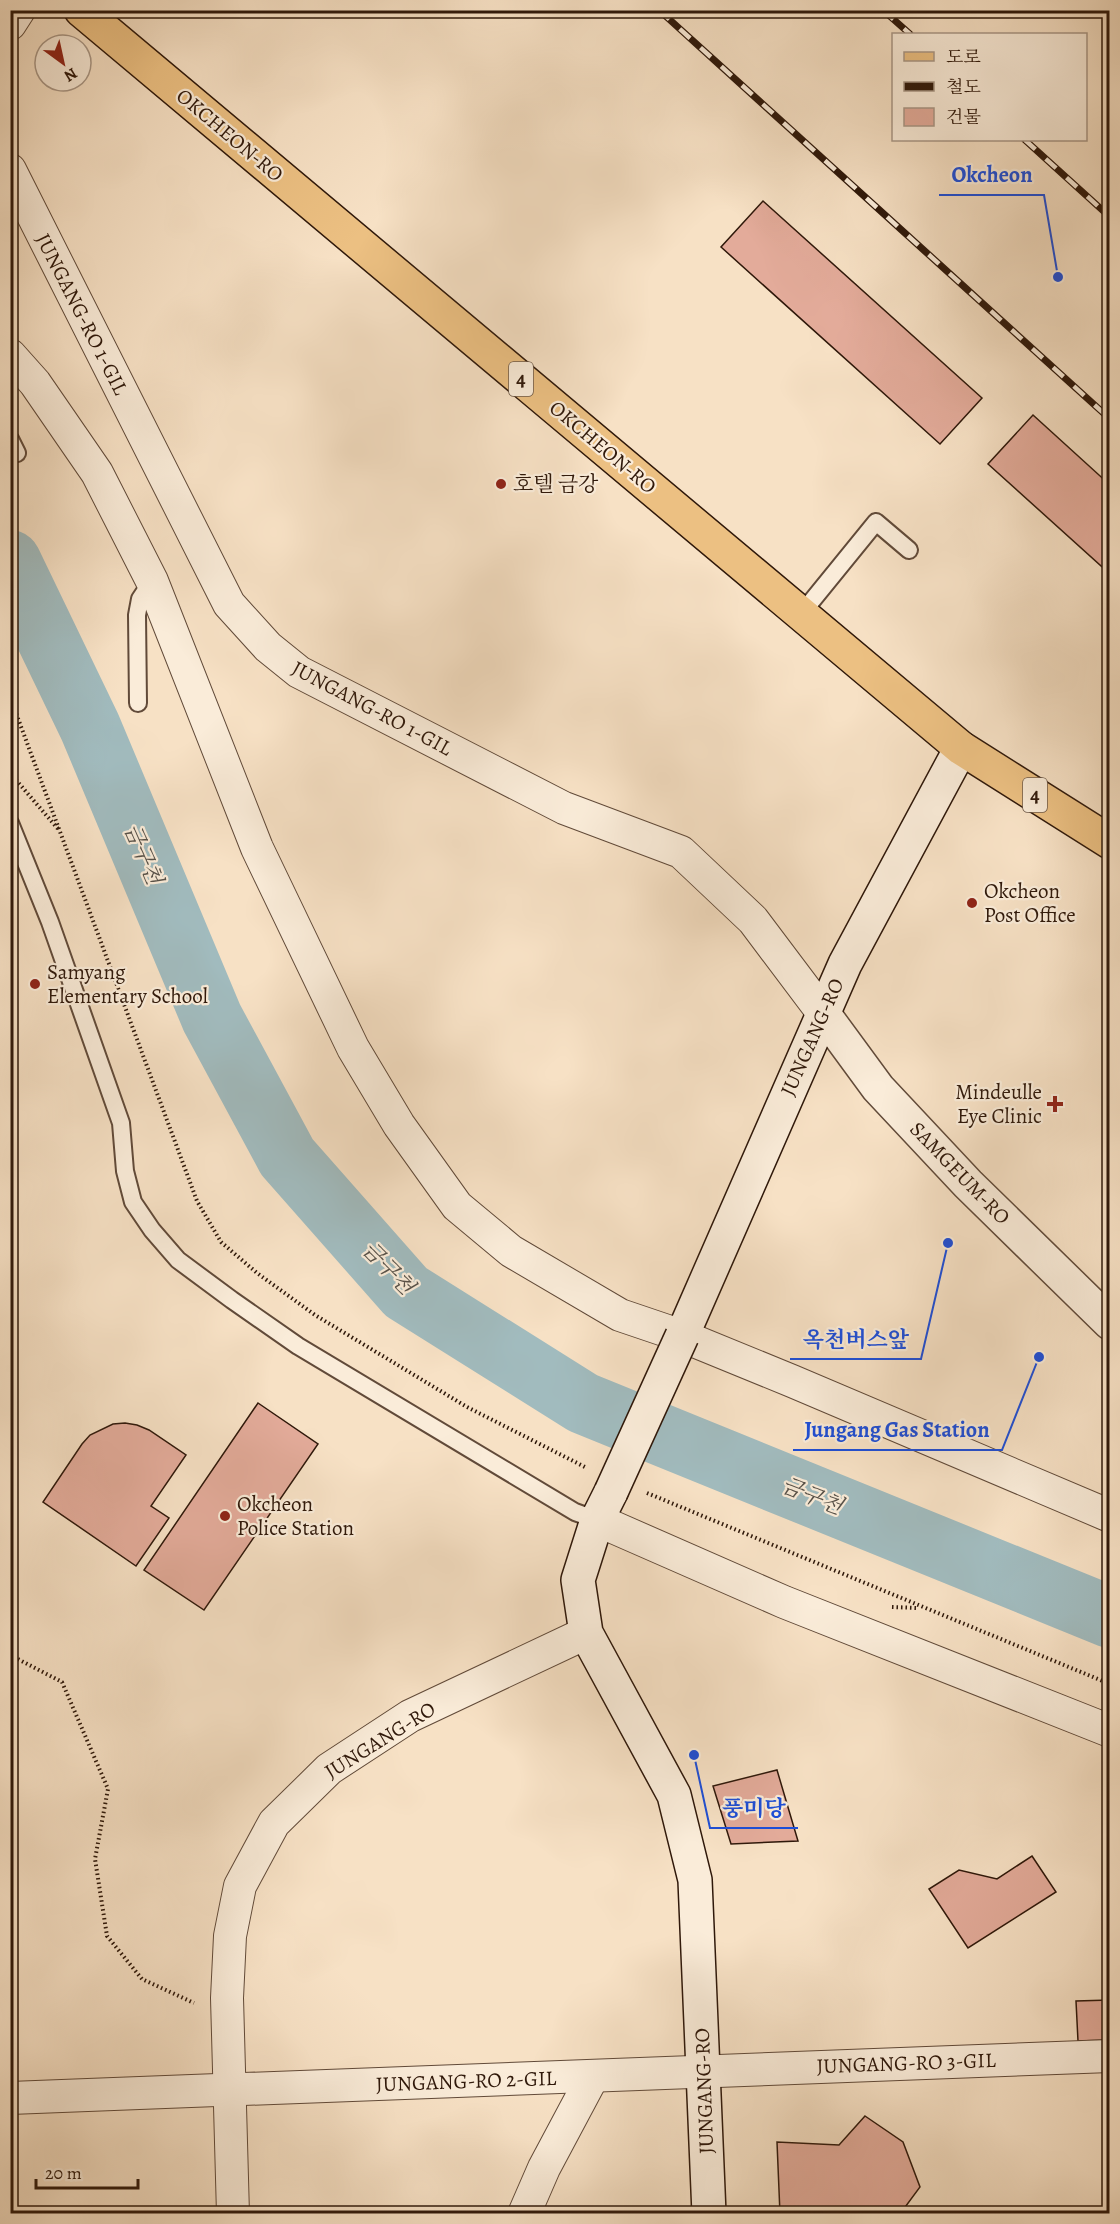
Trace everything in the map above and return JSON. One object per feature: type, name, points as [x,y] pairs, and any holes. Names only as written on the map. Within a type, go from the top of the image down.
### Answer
[{"type":"main road","name":"OKCHEON-RO","points":[[81,10],[961,748],[1110,842]]},
{"type":"main road","name":"JUNGANG-RO","points":[[709,2214],[695,1880],[674,1795],[586,1633],[578,1580],[610,1493],[682,1336],[845,964],[961,748]]},
{"type":"main road","name":"SAMGEUM-RO","points":[[823,1013],[878,1088],[968,1184],[1110,1323]]},
{"type":"street","points":[[10,24],[19,10]]},
{"type":"street","name":"JUNGANG-RO 1-GIL","points":[[11,175],[229,604],[268,647],[299,672],[564,808],[681,852],[753,920],[823,1013]]},
{"type":"street","points":[[10,355],[35,383],[97,473],[152,580],[257,848],[353,1048],[399,1125],[457,1206],[511,1251],[620,1315],[682,1336],[1110,1516]]},
{"type":"street","points":[[610,1493],[784,1602],[1110,1731]]},
{"type":"street","name":"JUNGANG-RO","points":[[229,2091],[227,2019],[230,1936],[240,1886],[274,1823],[329,1768],[410,1716],[586,1633]]},
{"type":"street","name":"JUNGANG-RO 3-GIL","points":[[703,2071],[1110,2056]]},
{"type":"street","name":"JUNGANG-RO 2-GIL","points":[[10,2098],[703,2071]]},
{"type":"street","points":[[524,2214],[544,2168],[593,2076]]},
{"type":"street","points":[[229,2091],[233,2214]]},
{"type":"lane","points":[[802,613],[876,522],[909,550]]},
{"type":"lane","points":[[138,704],[137,615],[140,599],[152,580]]},
{"type":"lane","points":[[10,823],[50,922],[120,1123],[125,1171],[133,1202],[152,1230],[178,1260],[298,1346],[575,1512],[610,1493]]},
{"type":"path","points":[[10,697],[197,1202],[221,1242],[257,1273],[315,1315],[610,1493],[1110,1684]]},
{"type":"path","points":[[10,773],[62,833]]},
{"type":"path","points":[[10,1655],[62,1682],[108,1789],[95,1859],[107,1936],[142,1979],[227,2019]]},
{"type":"building","points":[[763,201],[982,398],[940,444],[721,247]]},
{"type":"building","points":[[1033,415],[1110,485],[1110,574],[988,464]]},
{"type":"building","points":[[258,1403],[318,1444],[204,1610],[144,1570]]},
{"type":"building","points":[[125,1423],[149,1430],[186,1455],[151,1506],[169,1518],[136,1566],[43,1502],[90,1435],[113,1424]]},
{"type":"building","points":[[777,1770],[798,1841],[731,1844],[713,1786]]},
{"type":"building","points":[[1032,1856],[1056,1892],[968,1948],[929,1889],[959,1870],[997,1879]]},
{"type":"building","points":[[1110,2000],[1110,2040],[1078,2041],[1076,2001]]},
{"type":"building","points":[[865,2116],[903,2142],[920,2187],[900,2214],[780,2214],[777,2142],[839,2145]]},
{"type":"waterway","name":"금구천","points":[[10,561],[90,727],[212,1018],[287,1157],[406,1292],[583,1403],[1110,1617]]},
{"type":"railway","points":[[659,10],[1110,419]]},
{"type":"railway","points":[[883,10],[909,33]]},
{"type":"railway","points":[[1026,141],[1110,217]]},
{"type":"place","name":"Okcheon","points":[[1058,277]]},
{"type":"place","name":"호텔 금강","points":[[501,484]]},
{"type":"place","name":"Okcheon Post Office","points":[[972,903]]},
{"type":"place","name":"Samyang Elementary School","points":[[35,984]]},
{"type":"place","name":"Mindeulle Eye Clinic","points":[[1055,1104]]},
{"type":"place","name":"옥천버스앞","points":[[948,1243]]},
{"type":"place","name":"Jungang Gas Station","points":[[1039,1357]]},
{"type":"place","name":"Okcheon Police Station","points":[[225,1516]]},
{"type":"place","name":"풍미당","points":[[694,1755]]}]
